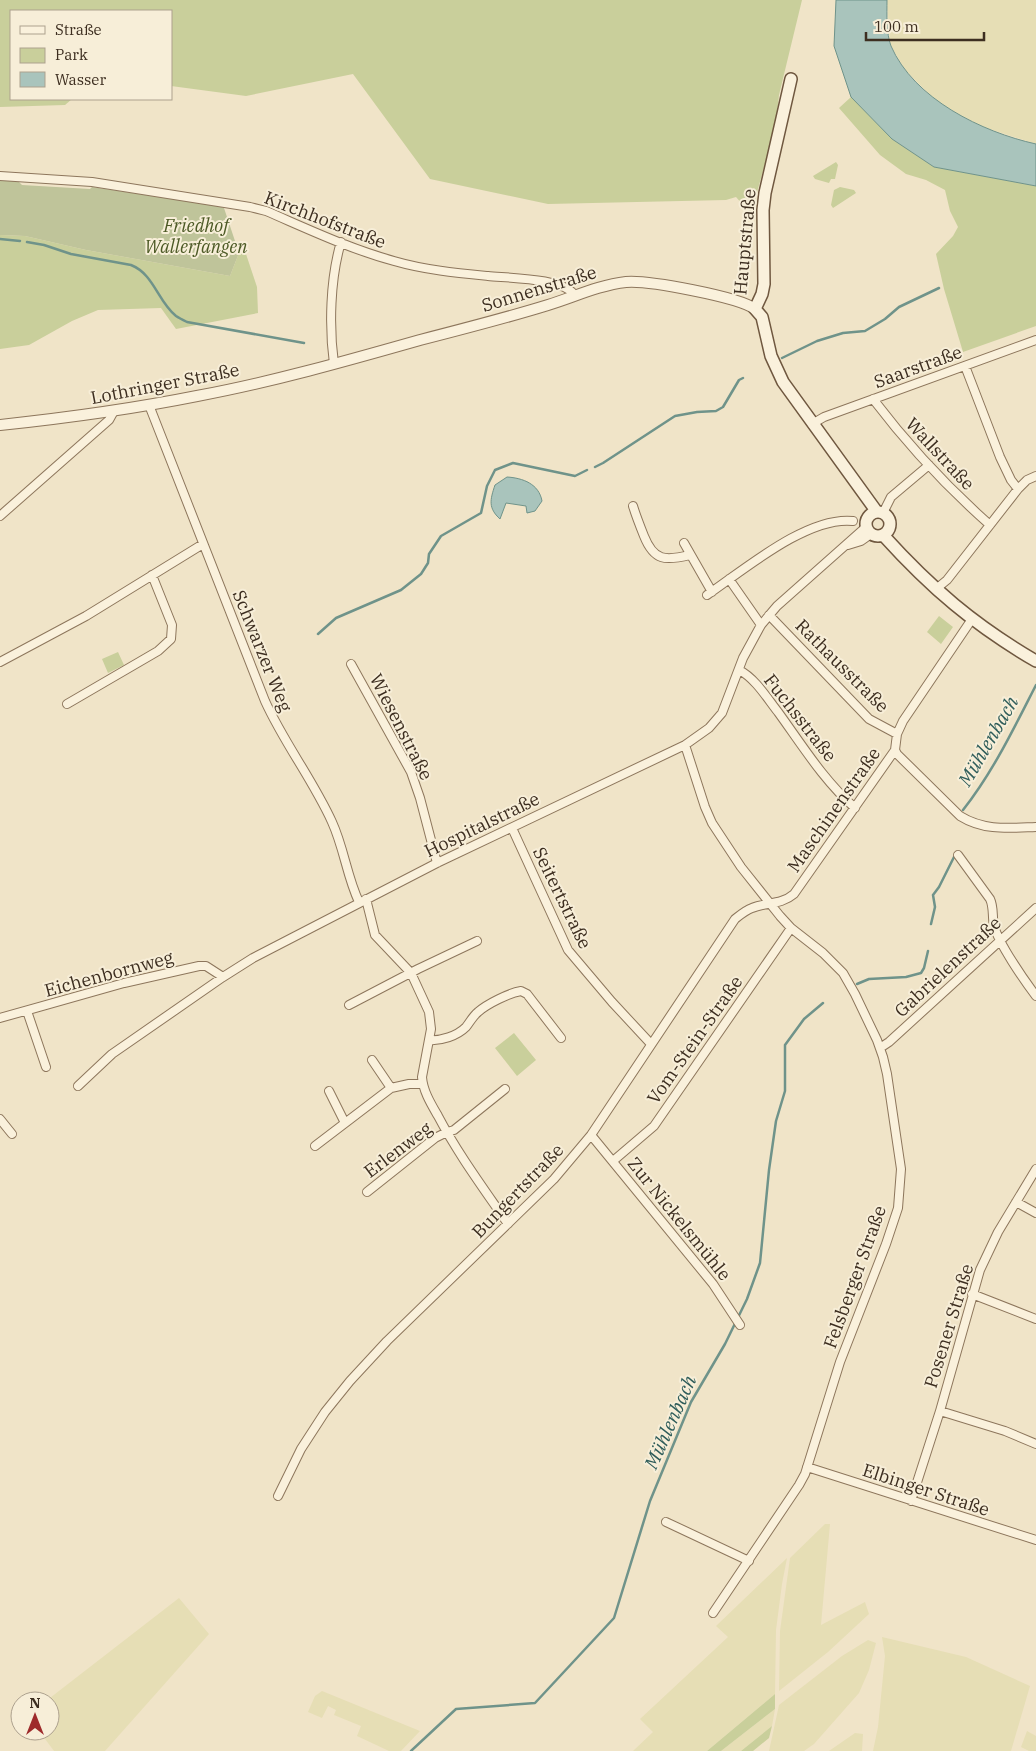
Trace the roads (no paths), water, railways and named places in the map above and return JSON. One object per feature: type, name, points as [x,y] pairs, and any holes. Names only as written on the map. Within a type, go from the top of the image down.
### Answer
[{"type":"main road","name":"Hauptstraße","points":[[791,79],[765,193],[763,210],[764,284],[762,294],[755,309],[762,317],[773,360],[791,395],[877,513],[889,519],[890,525],[877,532]]},
{"type":"main road","points":[[877,513],[866,521],[877,532],[912,558],[920,573],[936,590],[995,636],[1036,661]]},
{"type":"street","name":"Kirchhofstraße","points":[[0,176],[92,182],[250,207],[266,211],[378,257],[425,268],[560,285],[572,291],[575,296]]},
{"type":"street","points":[[334,364],[331,337],[332,301],[335,268],[341,242]]},
{"type":"street","name":"Sonnenstraße","points":[[334,364],[526,312],[619,283],[639,282],[683,289],[740,302],[755,309]]},
{"type":"street","name":"Saarstraße","points":[[812,424],[824,417],[1036,340]]},
{"type":"street","name":"Lothringer Straße","points":[[0,425],[149,405],[221,391],[334,364]]},
{"type":"street","points":[[965,366],[1000,457],[1011,480],[1018,489]]},
{"type":"street","name":"Wallstraße","points":[[873,400],[898,433],[958,497],[990,526]]},
{"type":"street","name":"Schwarzer Weg","points":[[149,405],[268,709],[319,795],[333,824],[375,935],[411,973],[429,1012],[431,1029],[422,1084]]},
{"type":"street","points":[[0,516],[110,420],[114,411]]},
{"type":"street","points":[[877,513],[891,497],[929,465]]},
{"type":"street","points":[[936,590],[947,580],[1018,489],[1027,480],[1036,476]]},
{"type":"street","points":[[633,506],[648,548],[654,554],[661,558],[669,559],[690,555]]},
{"type":"street","points":[[684,543],[710,593],[760,557],[798,536],[836,521],[853,522]]},
{"type":"street","name":"Hospitalstraße","points":[[78,1086],[112,1054],[223,977],[279,944],[437,863],[685,745],[700,735],[716,720],[728,701],[750,643],[769,614],[848,545],[877,532]]},
{"type":"street","points":[[0,662],[86,616],[203,544]]},
{"type":"street","points":[[67,704],[158,651],[171,639],[172,625],[152,575]]},
{"type":"street","points":[[729,579],[760,625]]},
{"type":"street","name":"Rathausstraße","points":[[769,614],[869,719],[897,734]]},
{"type":"street","name":"Maschinenstraße","points":[[770,904],[788,899],[794,894],[895,750],[897,734],[911,708],[972,619]]},
{"type":"street","name":"Wiesenstraße","points":[[351,664],[411,772],[420,798],[437,863]]},
{"type":"street","name":"Fuchsstraße","points":[[739,670],[748,676],[764,695],[829,781],[854,808]]},
{"type":"street","name":"Felsberger Straße","points":[[685,745],[712,823],[741,867],[792,928],[824,953],[843,973],[855,994],[880,1048],[887,1074],[900,1152],[901,1181],[898,1208],[840,1362],[808,1467],[799,1485],[713,1613]]},
{"type":"street","points":[[895,750],[960,816],[970,822],[993,828],[1036,827]]},
{"type":"street","name":"Seitertstraße","points":[[512,828],[568,950],[651,1044]]},
{"type":"street","points":[[958,855],[990,899],[994,925],[1000,939],[1019,973],[1036,996]]},
{"type":"street","name":"Bungertstraße","points":[[278,1496],[301,1449],[325,1412],[350,1380],[386,1341],[554,1178],[591,1135],[735,919],[750,908],[770,904]]},
{"type":"street","name":"Gabrielenstraße","points":[[880,1048],[889,1042],[1036,908]]},
{"type":"street","name":"Vom-Stein-Straße","points":[[613,1161],[654,1126],[792,928]]},
{"type":"street","points":[[349,1005],[477,941]]},
{"type":"street","name":"Eichenbornweg","points":[[0,1018],[124,983],[199,966],[206,966],[223,977]]},
{"type":"street","points":[[429,1040],[437,1041],[464,1029],[475,1014],[483,1008],[521,991],[527,994],[562,1038]]},
{"type":"street","points":[[28,1011],[46,1067]]},
{"type":"street","points":[[372,1060],[391,1088]]},
{"type":"street","points":[[316,1146],[391,1088],[409,1084],[422,1084],[452,1143],[508,1224]]},
{"type":"street","name":"Erlenweg","points":[[367,1192],[435,1138],[454,1130],[505,1088]]},
{"type":"street","points":[[329,1091],[345,1123]]},
{"type":"street","points":[[0,1119],[12,1134]]},
{"type":"street","name":"Zur Nickelsmühle","points":[[591,1135],[713,1284],[740,1325]]},
{"type":"street","name":"Posener Straße","points":[[911,1501],[940,1411],[972,1294],[989,1250],[1036,1170]]},
{"type":"street","points":[[1016,1202],[1036,1213]]},
{"type":"street","points":[[972,1294],[1036,1319]]},
{"type":"street","points":[[940,1411],[1005,1431],[1036,1444]]},
{"type":"street","name":"Elbinger Straße","points":[[808,1467],[1036,1540]]},
{"type":"street","points":[[666,1522],[749,1561]]},
{"type":"water","points":[[836,0],[887,0],[889,41],[902,65],[916,82],[933,97],[972,122],[1015,139],[1036,144],[1036,186],[934,167],[892,139],[851,97],[834,46]]},
{"type":"water","points":[[507,477],[529,483],[538,490],[542,501],[535,511],[527,513],[526,506],[506,503],[500,519],[496,515],[491,503],[493,490],[495,485]]},
{"type":"waterway","points":[[0,239],[20,241]]},
{"type":"waterway","points":[[27,242],[44,245],[71,254],[131,265],[139,269],[151,281],[170,310],[187,322],[304,343]]},
{"type":"waterway","points":[[782,358],[817,341],[843,333],[865,331],[885,319],[899,307],[939,288]]},
{"type":"waterway","points":[[595,467],[675,416],[716,411],[723,407],[739,380],[743,378]]},
{"type":"waterway","points":[[318,634],[336,618],[401,590],[421,574],[428,563],[429,554],[441,536],[481,513],[487,486],[495,470],[513,463],[575,476],[587,470]]},
{"type":"waterway","name":"Mühlenbach","points":[[963,810],[993,765],[1036,685]]},
{"type":"waterway","name":"Mühlenbach","points":[[931,924],[935,907],[933,895],[954,857]]},
{"type":"waterway","name":"Mühlenbach","points":[[857,984],[869,979],[906,977],[921,973],[928,951]]},
{"type":"waterway","name":"Mühlenbach","points":[[411,1751],[456,1709],[535,1703],[614,1618],[650,1501],[691,1402],[725,1344],[747,1299],[760,1263],[776,1121],[785,1091],[785,1045],[804,1019],[823,1003]]},
{"type":"park label","name":"Friedhof Wallerfangen","points":[[196,236]]}]
